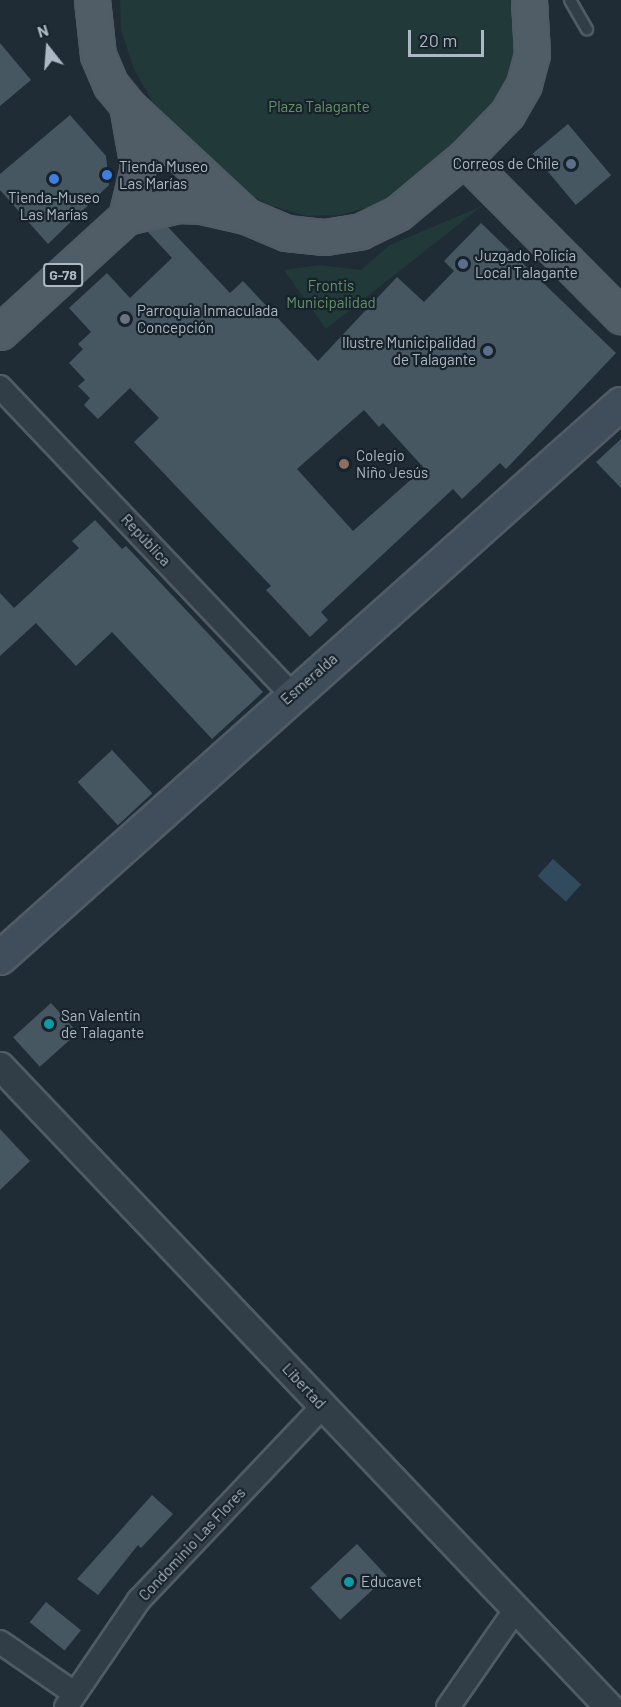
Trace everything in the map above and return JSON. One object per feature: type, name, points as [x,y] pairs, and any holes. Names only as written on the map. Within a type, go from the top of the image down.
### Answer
[{"type":"main road","points":[[92,0],[98,55],[111,85],[127,105],[246,216]]},
{"type":"main road","points":[[127,105],[138,167],[126,217],[178,206],[224,209],[266,226],[307,236],[361,231],[398,213],[464,158],[507,114],[524,84],[533,39],[529,0]]},
{"type":"main road","points":[[464,158],[621,316]]},
{"type":"main road","name":"G-78","points":[[0,332],[126,217]]},
{"type":"main road","name":"Esmeralda","points":[[0,958],[291,694],[621,404]]},
{"type":"street","name":"República","points":[[0,387],[291,694]]},
{"type":"street","name":"Libertad","points":[[0,1066],[609,1707]]},
{"type":"street","name":"Condominio Las Flores","points":[[0,1642],[70,1700],[139,1600],[323,1406]]},
{"type":"street","points":[[448,1707],[516,1609]]},
{"type":"lane","points":[[570,0],[587,30]]},
{"type":"green space","name":"Plaza Talagante","points":[[120,0],[510,0],[518,50],[503,88],[477,125],[447,152],[377,205],[340,215],[307,216],[269,205],[244,191],[220,171],[152,101],[134,69],[121,30]]},
{"type":"green space","name":"Frontis Municipalidad","points":[[482,206],[326,329],[284,270],[319,265],[361,270],[390,245]]},
{"type":"water","points":[[553,859],[581,884],[566,902],[538,876]]},
{"type":"building","points":[[0,43],[31,80],[0,106]]},
{"type":"building","name":"Tienda-Museo Las Marías","points":[[70,115],[106,156],[109,185],[48,244],[0,190],[0,174]]},
{"type":"building","name":"Correos de Chile","points":[[568,124],[611,175],[576,205],[533,154]]},
{"type":"building","points":[[481,223],[616,353],[506,469],[500,463],[462,499],[453,489],[321,612],[328,620],[310,637],[266,590],[271,586],[134,442],[159,418],[130,388],[98,419],[84,405],[90,398],[78,386],[85,380],[69,363],[83,349],[78,344],[91,332],[69,308],[107,273],[130,298],[172,258],[147,231],[168,227],[230,293],[243,281],[318,361],[397,277],[424,302],[454,271],[444,261]],"holes":[[[364,410],[379,427],[383,423],[424,468],[353,531],[297,469]]]},
{"type":"building","points":[[621,439],[621,488],[596,462]]},
{"type":"building","points":[[95,520],[122,549],[126,546],[263,692],[212,739],[112,632],[76,666],[36,623],[0,656],[0,593],[14,608],[79,548],[72,541]]},
{"type":"building","points":[[112,750],[152,793],[118,825],[78,782]]},
{"type":"building","name":"San Valentín de Talagante","points":[[51,1003],[78,1033],[40,1067],[13,1037]]},
{"type":"building","points":[[0,1129],[30,1161],[0,1190]]},
{"type":"building","points":[[152,1495],[173,1514],[141,1548],[138,1545],[98,1595],[77,1579]]},
{"type":"building","name":"Educavet","points":[[357,1544],[387,1576],[340,1620],[310,1588]]},
{"type":"building","points":[[46,1602],[81,1630],[65,1651],[30,1622]]},
{"type":"place","name":"Correos de Chile","points":[[571,164]]},
{"type":"place","name":"Tienda Museo Las Marías","points":[[107,175]]},
{"type":"place","name":"Tienda-Museo Las Marías","points":[[54,179]]},
{"type":"place","name":"Juzgado Policía Local Talagante","points":[[463,264]]},
{"type":"place","name":"Parroquia Inmaculada Concepción","points":[[125,319]]},
{"type":"place","name":"Ilustre Municipalidad de Talagante","points":[[488,351]]},
{"type":"place","name":"Colegio Niño Jesús","points":[[344,464]]},
{"type":"place","name":"San Valentín de Talagante","points":[[49,1024]]},
{"type":"place","name":"Educavet","points":[[349,1582]]}]
